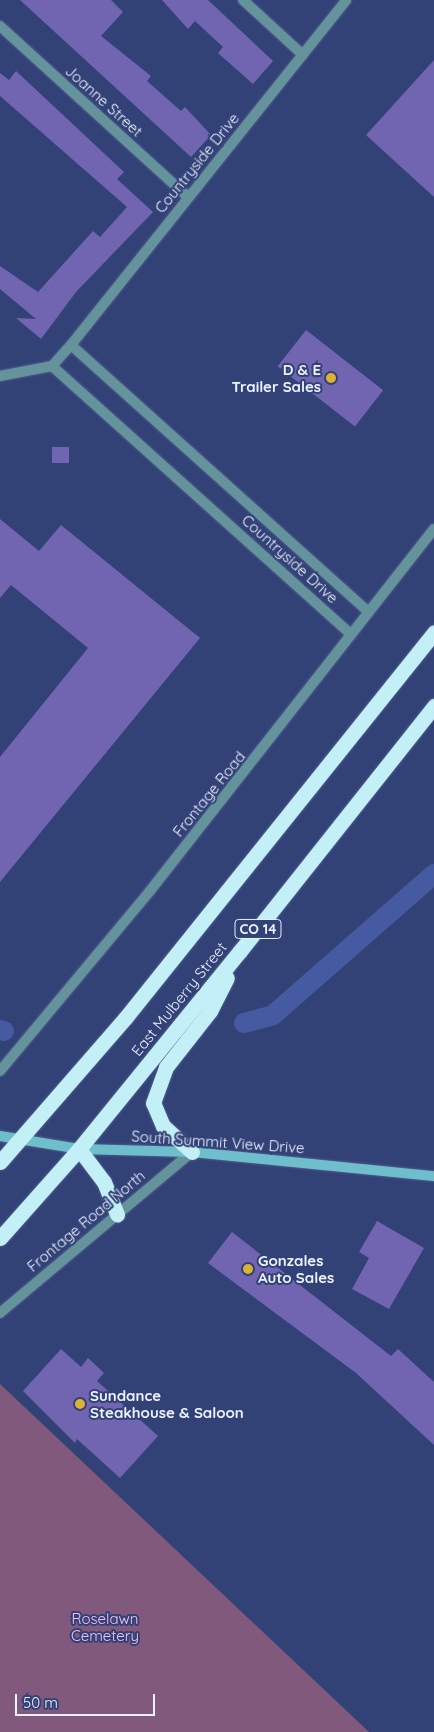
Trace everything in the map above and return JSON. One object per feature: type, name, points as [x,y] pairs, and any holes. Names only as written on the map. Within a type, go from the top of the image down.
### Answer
[{"type":"highway","name":"East Mulberry Street","points":[[0,1162],[126,1017],[434,632]]},
{"type":"highway","name":"East Mulberry Street","points":[[0,1238],[79,1149],[240,952],[434,706]]},
{"type":"highway","points":[[192,1152],[156,1114],[156,1090],[166,1067],[210,1011],[240,952]]},
{"type":"highway","points":[[79,1149],[104,1182],[117,1214]]},
{"type":"street","points":[[243,0],[304,55]]},
{"type":"street","name":"Countryside Drive","points":[[346,0],[304,55],[71,345],[52,366],[351,634]]},
{"type":"street","name":"Joanne Street","points":[[0,26],[188,197]]},
{"type":"street","name":"Countryside Drive","points":[[71,345],[368,612]]},
{"type":"street","points":[[0,376],[52,366]]},
{"type":"street","name":"Frontage Road","points":[[0,1071],[169,868],[434,529]]},
{"type":"street","name":"South Summit View Drive","points":[[0,1136],[79,1149],[192,1152],[434,1176]]},
{"type":"street","name":"Frontage Road North","points":[[0,1313],[192,1152]]},
{"type":"green space","name":"Roselawn Cemetery","points":[[0,1384],[369,1732],[0,1732]]},
{"type":"building","points":[[20,0],[111,0],[123,12],[101,36],[151,76],[147,81],[181,111],[185,107],[211,135],[191,157]]},
{"type":"building","points":[[162,0],[208,0],[273,61],[253,84],[218,53],[223,47],[195,21],[188,29]]},
{"type":"building","points":[[434,60],[434,197],[366,135]]},
{"type":"building","points":[[16,71],[124,172],[117,179],[153,212],[76,292],[41,339],[16,318],[36,319],[0,289],[0,266],[38,292],[93,231],[100,237],[127,207],[0,96],[0,73],[9,80]]},
{"type":"building","name":"D & E Trailer Sales","points":[[306,330],[383,390],[355,427],[278,366]]},
{"type":"building","points":[[52,447],[69,447],[69,463],[52,463]]},
{"type":"building","points":[[0,519],[39,551],[61,525],[200,638],[0,882],[0,757],[88,648],[11,585],[0,598]]},
{"type":"building","points":[[377,1221],[424,1248],[389,1309],[352,1289],[369,1258],[359,1252]]},
{"type":"building","points":[[232,1232],[391,1356],[398,1349],[434,1382],[434,1445],[356,1373],[208,1263]]},
{"type":"building","name":"Sundance Steakhouse & Saloon","points":[[61,1349],[81,1367],[88,1358],[104,1373],[97,1381],[158,1436],[120,1478],[77,1439],[75,1443],[23,1391]]},
{"type":"waterway","points":[[244,1023],[273,1015],[434,874]]},
{"type":"waterway","points":[[0,1030],[4,1031]]},
{"type":"place","name":"D & E Trailer Sales","points":[[331,378]]},
{"type":"place","name":"Gonzales Auto Sales","points":[[248,1269]]},
{"type":"place","name":"Sundance Steakhouse & Saloon","points":[[80,1404]]}]
